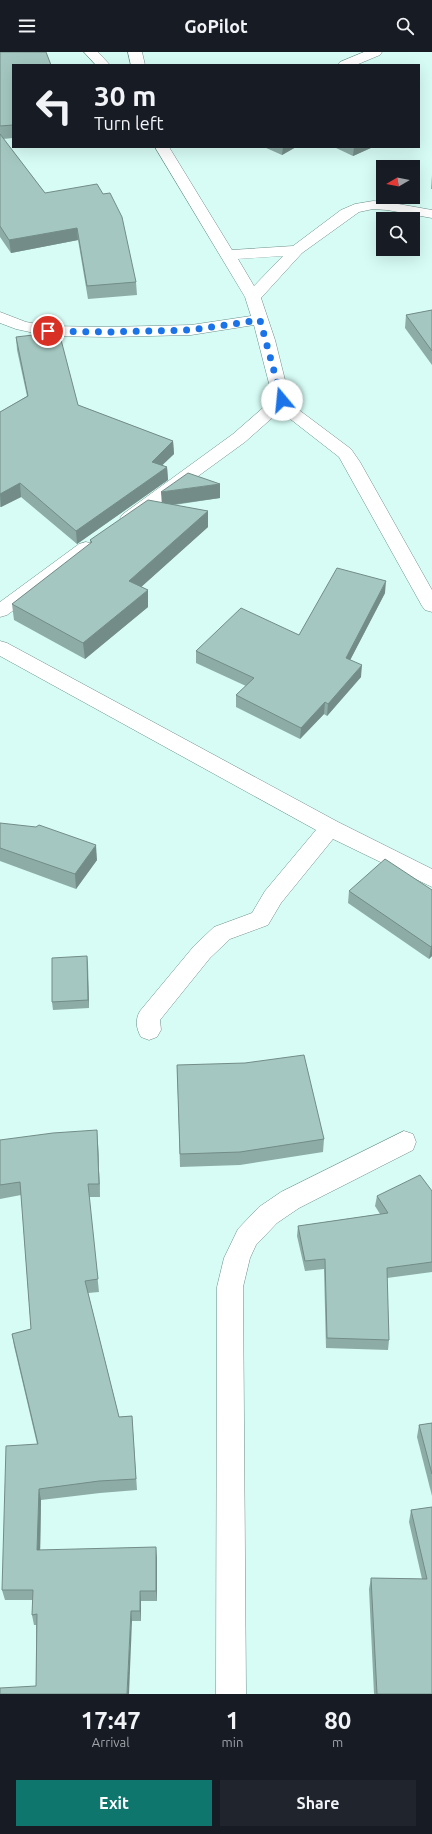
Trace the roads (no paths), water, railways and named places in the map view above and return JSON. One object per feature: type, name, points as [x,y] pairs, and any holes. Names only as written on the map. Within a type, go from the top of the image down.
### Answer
[{"type":"street","points":[[92,52],[102,64]]},
{"type":"street","points":[[135,52],[138,64]]},
{"type":"street","points":[[348,64],[376,52]]},
{"type":"street","points":[[163,148],[253,296],[282,400],[288,410],[345,453],[432,606]]},
{"type":"street","points":[[253,296],[297,250],[346,213],[355,208],[373,205],[387,206],[432,214]]},
{"type":"street","points":[[228,255],[297,250]]},
{"type":"street","points":[[0,317],[22,326],[48,331],[108,332],[191,330],[260,320]]},
{"type":"street","points":[[0,611],[228,446],[282,400]]},
{"type":"street","points":[[0,648],[330,828],[432,879]]},
{"type":"street","points":[[149,1030],[148,1018],[202,952],[222,934],[260,919],[273,897],[330,828]]},
{"type":"street","points":[[231,1694],[230,1287],[237,1258],[247,1237],[268,1215],[290,1200],[404,1142]]}]
